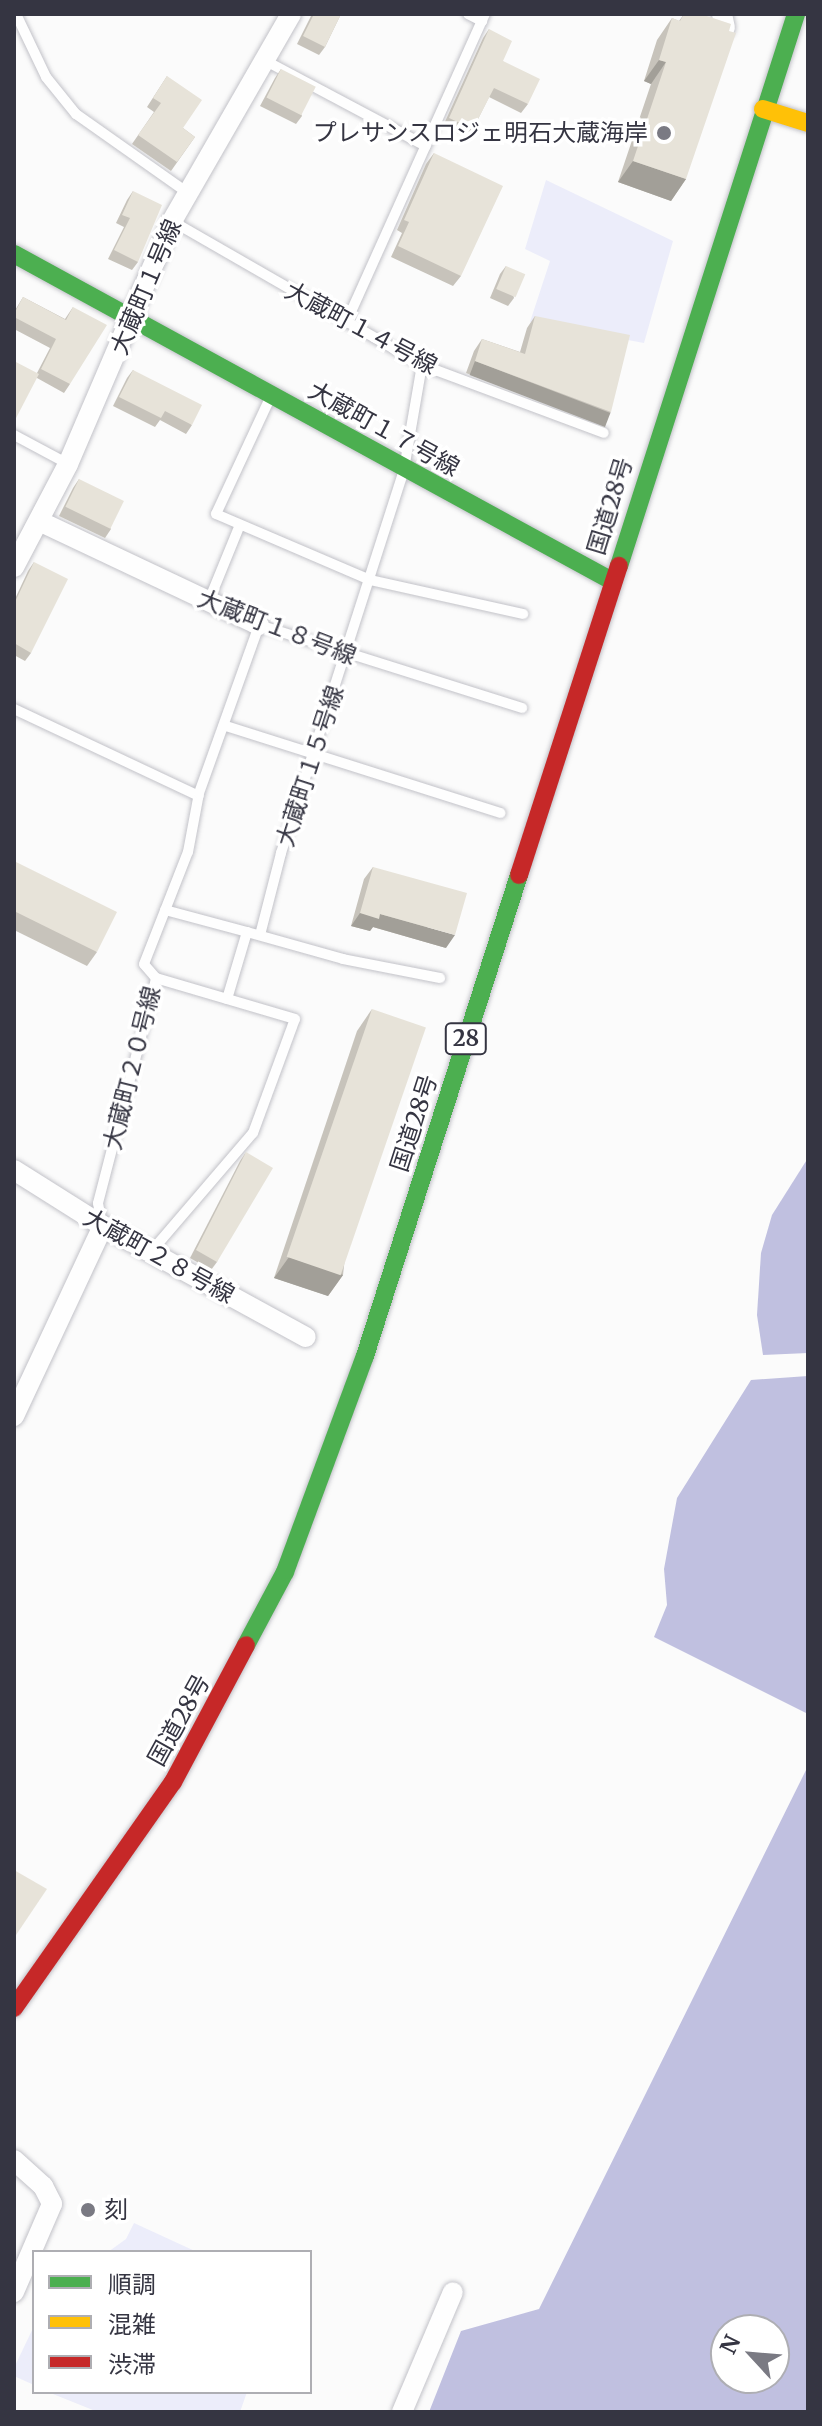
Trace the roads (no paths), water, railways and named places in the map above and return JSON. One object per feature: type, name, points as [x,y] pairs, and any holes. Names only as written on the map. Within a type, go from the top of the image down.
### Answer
[{"type":"main road","name":"国道28号","points":[[14,2008],[173,1782],[285,1572],[365,1356],[796,14]]},
{"type":"main road","points":[[763,109],[808,123]]},
{"type":"main road","name":"大蔵町１７号線","points":[[16,259],[612,581]]},
{"type":"street","name":"大蔵町１号線","points":[[14,567],[41,522],[133,322],[172,221],[291,14]]},
{"type":"street","name":"大蔵町１８号線","points":[[41,522],[259,625]]},
{"type":"street","name":"大蔵町２８号線","points":[[14,1170],[150,1253],[306,1337]]},
{"type":"street","name":"大蔵町２０号線","points":[[14,1416],[21,1382],[103,1226]]},
{"type":"street","points":[[14,2160],[43,2186],[52,2204],[32,2250]]},
{"type":"street","points":[[14,2292],[32,2250]]},
{"type":"street","points":[[402,2412],[453,2292]]},
{"type":"lane","points":[[16,14],[46,77],[76,114],[188,193]]},
{"type":"lane","points":[[346,323],[484,17],[468,14]]},
{"type":"lane","points":[[264,60],[426,146]]},
{"type":"lane","name":"大蔵町１４号線","points":[[172,221],[422,365],[604,433]]},
{"type":"lane","name":"大蔵町１５号線","points":[[260,935],[312,756],[404,469],[422,365]]},
{"type":"lane","points":[[272,395],[216,514],[239,527],[370,580],[523,614]]},
{"type":"lane","points":[[14,435],[68,464]]},
{"type":"lane","points":[[208,603],[239,527]]},
{"type":"lane","name":"大蔵町１８号線","points":[[259,625],[346,655],[522,708]]},
{"type":"lane","name":"大蔵町２０号線","points":[[103,1226],[98,1203],[156,978],[144,964],[188,852],[199,796],[259,625]]},
{"type":"lane","points":[[14,709],[199,796]]},
{"type":"lane","points":[[226,726],[312,756],[501,813]]},
{"type":"lane","points":[[165,910],[343,959],[440,978]]},
{"type":"lane","points":[[227,999],[247,932]]},
{"type":"lane","points":[[150,1253],[253,1133],[295,1019],[156,978]]},
{"type":"water","points":[[808,1158],[808,1353],[763,1355],[757,1315],[761,1253],[772,1215]]},
{"type":"water","points":[[808,1376],[808,1714],[654,1637],[667,1605],[664,1569],[677,1498],[751,1380]]},
{"type":"water","points":[[808,1766],[808,2412],[429,2412],[461,2331],[539,2309]]},
{"type":"place","name":"プレサンスロジェ明石大蔵海岸","points":[[664,133]]},
{"type":"place","name":"刻","points":[[88,2210]]}]
